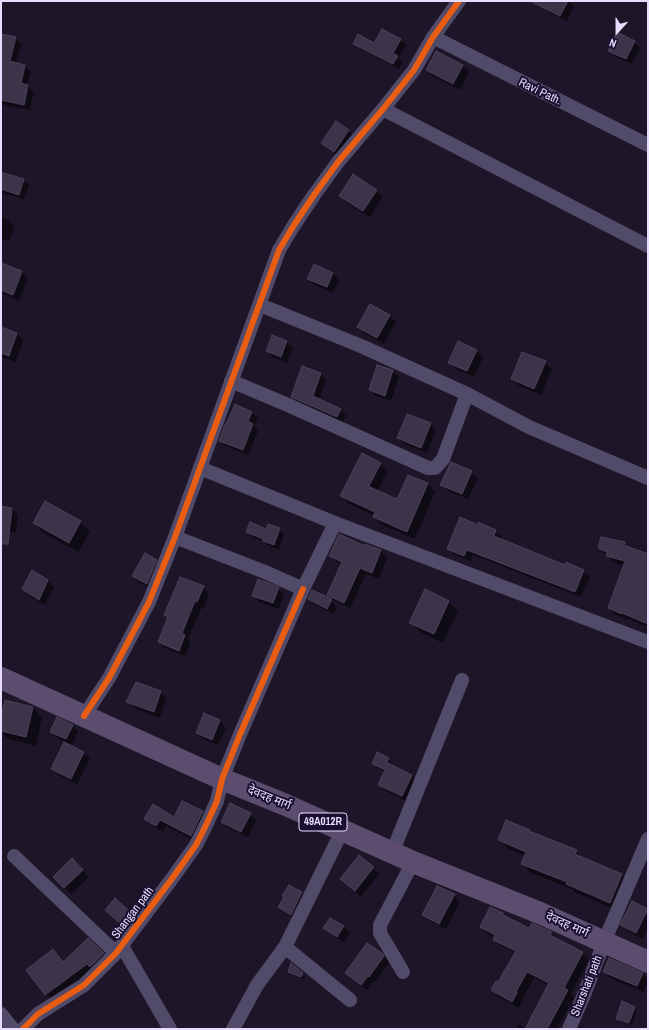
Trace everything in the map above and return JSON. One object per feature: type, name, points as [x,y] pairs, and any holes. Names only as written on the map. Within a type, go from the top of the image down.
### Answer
[{"type":"main road","name":"देवदह मार्ग","points":[[1,677],[222,779],[286,805],[413,862],[540,913],[648,962]]},
{"type":"street","points":[[84,716],[109,678],[146,609],[175,537],[279,250],[314,195],[338,162],[414,70],[433,37],[459,1]]},
{"type":"street","name":"Ravi Path.","points":[[433,37],[648,145]]},
{"type":"street","points":[[382,109],[648,246]]},
{"type":"street","points":[[260,304],[361,346],[467,394],[529,427],[648,478]]},
{"type":"street","points":[[231,381],[428,468],[435,468],[443,459],[467,394]]},
{"type":"street","points":[[200,468],[335,523],[648,642]]},
{"type":"street","name":"Shangan path","points":[[23,1029],[38,1014],[84,985],[119,949],[196,845],[217,801],[222,779],[259,687],[302,589],[335,523]]},
{"type":"street","points":[[175,537],[265,572],[302,589]]},
{"type":"street","points":[[392,853],[462,680]]},
{"type":"street","points":[[233,1029],[257,985],[285,947],[342,831]]},
{"type":"street","name":"Sharshati path","points":[[569,1029],[648,839]]},
{"type":"street","points":[[14,856],[119,949],[170,1029]]},
{"type":"street","points":[[403,972],[380,933],[380,924],[413,862]]},
{"type":"street","points":[[285,947],[350,1000]]},
{"type":"street","points":[[1,1014],[13,1029]]},
{"type":"building","points":[[530,1],[568,1],[560,16]]},
{"type":"building","points":[[382,29],[401,39],[393,53],[398,56],[393,64],[353,44],[358,34],[374,43]]},
{"type":"building","points":[[617,32],[635,41],[626,59],[608,51]]},
{"type":"building","points":[[1,34],[16,37],[10,61],[25,65],[21,83],[28,85],[24,105],[1,100]]},
{"type":"building","points":[[436,51],[463,65],[453,84],[426,70]]},
{"type":"building","points":[[336,121],[349,130],[334,152],[321,143]]},
{"type":"building","points":[[1,172],[24,179],[19,195],[1,189]]},
{"type":"building","points":[[353,174],[377,190],[363,211],[339,196]]},
{"type":"building","points":[[1,263],[22,271],[13,295],[1,290]]},
{"type":"building","points":[[314,264],[333,273],[327,287],[307,279]]},
{"type":"building","points":[[370,304],[390,315],[377,338],[357,327]]},
{"type":"building","points":[[1,327],[17,333],[9,356],[1,353]]},
{"type":"building","points":[[272,335],[287,341],[281,357],[266,351]]},
{"type":"building","points":[[458,341],[477,350],[467,371],[448,363]]},
{"type":"building","points":[[522,352],[546,361],[534,389],[511,379]]},
{"type":"building","points":[[377,365],[393,370],[385,396],[369,390]]},
{"type":"building","points":[[302,366],[321,373],[313,396],[341,409],[337,417],[291,397]]},
{"type":"building","points":[[235,404],[252,412],[248,421],[253,424],[243,450],[219,441],[225,424]]},
{"type":"building","points":[[407,414],[431,423],[421,448],[397,438]]},
{"type":"building","points":[[362,453],[381,463],[369,486],[372,488],[397,499],[408,475],[428,483],[407,532],[373,517],[375,512],[340,496]]},
{"type":"building","points":[[451,462],[472,471],[462,494],[440,485]]},
{"type":"building","points":[[45,501],[81,521],[69,543],[33,523]]},
{"type":"building","points":[[1,506],[12,508],[8,544],[1,544]]},
{"type":"building","points":[[460,517],[478,525],[478,522],[496,530],[494,536],[565,565],[566,562],[584,570],[575,592],[467,550],[464,556],[447,549]]},
{"type":"building","points":[[250,522],[266,529],[268,524],[280,528],[274,545],[246,532]]},
{"type":"building","points":[[339,534],[365,546],[365,544],[381,550],[372,573],[360,568],[344,603],[327,595],[342,562],[329,556]]},
{"type":"building","points":[[601,537],[625,542],[624,545],[648,554],[648,624],[608,608],[625,561],[606,556],[607,552],[598,548]]},
{"type":"building","points":[[145,553],[157,560],[147,584],[132,576]]},
{"type":"building","points":[[32,570],[48,580],[39,600],[22,589]]},
{"type":"building","points":[[180,577],[204,586],[197,602],[195,601],[182,633],[185,635],[179,651],[158,642],[168,617],[164,615]]},
{"type":"building","points":[[258,579],[279,587],[273,603],[252,596]]},
{"type":"building","points":[[425,589],[449,601],[434,634],[409,623]]},
{"type":"building","points":[[312,590],[332,599],[327,609],[308,599]]},
{"type":"building","points":[[136,682],[161,691],[154,712],[126,702]]},
{"type":"building","points":[[5,700],[33,707],[26,737],[1,731],[1,717]]},
{"type":"building","points":[[204,713],[220,720],[212,740],[196,733]]},
{"type":"building","points":[[57,717],[73,725],[66,739],[50,732]]},
{"type":"building","points":[[64,742],[84,752],[71,779],[51,769]]},
{"type":"building","points":[[377,752],[389,758],[384,769],[372,764]]},
{"type":"building","points":[[388,763],[412,775],[402,796],[378,785]]},
{"type":"building","points":[[182,801],[203,811],[191,836],[160,820],[156,826],[144,819],[153,804],[174,817]]},
{"type":"building","points":[[230,803],[251,813],[241,832],[221,822]]},
{"type":"building","points":[[506,820],[577,850],[575,854],[622,874],[610,903],[566,884],[567,882],[521,864],[526,852],[498,840]]},
{"type":"building","points":[[359,855],[374,867],[355,891],[340,879]]},
{"type":"building","points":[[72,858],[83,870],[64,888],[53,877]]},
{"type":"building","points":[[289,885],[302,892],[291,915],[278,907],[284,897],[282,896]]},
{"type":"building","points":[[437,886],[455,894],[439,924],[422,915]]},
{"type":"building","points":[[147,889],[151,892],[136,913],[132,910]]},
{"type":"building","points":[[115,898],[134,915],[124,927],[105,910]]},
{"type":"building","points":[[632,901],[648,909],[636,933],[620,925]]},
{"type":"building","points":[[490,907],[529,928],[532,923],[552,932],[550,935],[583,952],[564,988],[568,990],[547,1029],[525,1029],[549,983],[527,972],[512,1002],[491,990],[496,981],[498,982],[516,951],[493,940],[495,935],[480,927]]},
{"type":"building","points":[[330,918],[344,926],[337,937],[323,928]]},
{"type":"building","points":[[88,938],[104,953],[90,967],[87,964],[45,995],[26,970],[53,949],[63,962]]},
{"type":"building","points":[[367,943],[384,956],[369,977],[368,976],[361,985],[345,973]]},
{"type":"building","points":[[609,958],[643,973],[637,986],[603,972]]},
{"type":"building","points":[[291,963],[303,973],[301,977],[288,972]]},
{"type":"building","points":[[622,1001],[635,1007],[629,1023],[616,1019]]},
{"type":"cycle path","points":[[84,716],[109,678],[149,602],[175,537],[279,250],[314,195],[338,162],[414,70],[433,37],[459,1]]},
{"type":"cycle path","points":[[23,1029],[38,1014],[84,985],[116,953],[196,845],[217,801],[222,779],[241,732],[303,589]]}]
